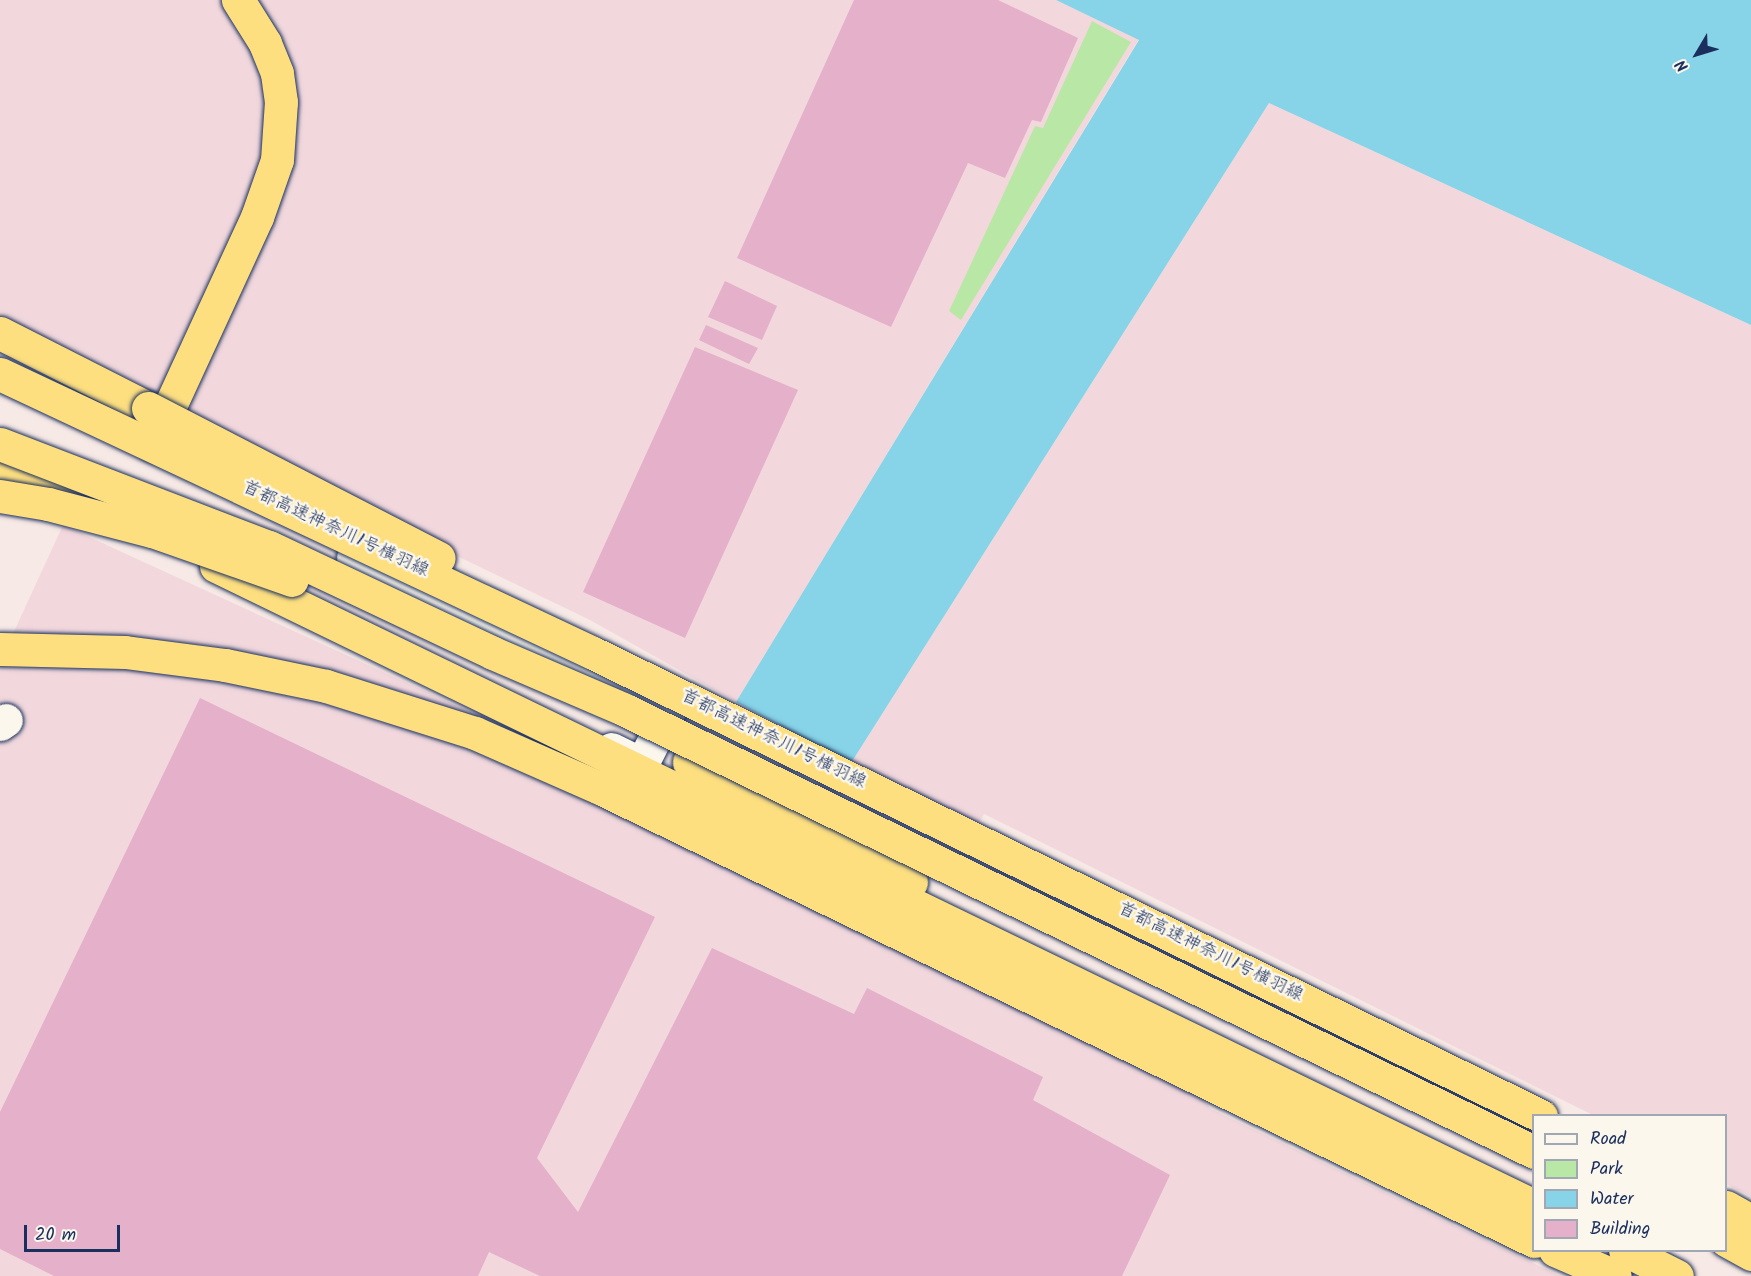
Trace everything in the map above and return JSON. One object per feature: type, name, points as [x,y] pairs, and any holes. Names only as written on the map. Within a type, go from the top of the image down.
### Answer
[{"type":"highway","points":[[146,458],[257,217],[277,160],[281,102],[277,74],[265,44],[238,0]]},
{"type":"highway","points":[[0,333],[414,543],[593,653]]},
{"type":"highway","name":"首都高速神奈川1号横羽線","points":[[0,374],[593,653],[1538,1114]]},
{"type":"highway","points":[[0,436],[171,515],[795,815],[1077,983]]},
{"type":"highway","points":[[0,444],[269,547],[493,653],[706,748],[1532,1152]]},
{"type":"highway","points":[[0,465],[307,609],[1532,1206]]},
{"type":"highway","points":[[0,496],[77,510],[152,531],[493,653]]},
{"type":"highway","points":[[0,631],[173,657],[336,689],[418,713],[544,762],[1532,1241]]},
{"type":"highway","points":[[0,649],[173,657]]},
{"type":"highway","points":[[1727,1208],[1751,1221]]},
{"type":"highway","points":[[1727,1241],[1751,1254]]},
{"type":"highway","points":[[1557,1252],[1615,1276]]},
{"type":"highway","points":[[1627,1252],[1677,1276]]},
{"type":"lane","points":[[0,452],[642,764],[669,710],[146,458]]},
{"type":"shaded area","points":[[0,0],[1056,0],[1139,39],[736,702],[590,620],[0,336]]},
{"type":"shaded area","points":[[1269,103],[1751,325],[1751,1196],[1727,1184],[1727,1114],[1591,1114],[984,814],[979,823],[851,763]]},
{"type":"shaded area","points":[[63,525],[466,710],[1155,1047],[1211,1109],[1560,1276],[0,1276],[0,662]]},
{"type":"green space","points":[[1092,21],[1131,42],[961,320],[949,311],[1035,126],[1043,128]]},
{"type":"water","points":[[1056,0],[1751,0],[1751,325],[1269,103],[851,763],[736,702],[1139,40]]},
{"type":"building","points":[[854,0],[998,0],[1078,38],[1041,122],[1032,120],[1005,178],[968,163],[891,327],[737,258]]},
{"type":"building","points":[[725,281],[777,306],[762,340],[708,317]]},
{"type":"building","points":[[706,325],[758,348],[749,364],[699,340]]},
{"type":"building","points":[[695,347],[798,390],[685,638],[583,592]]},
{"type":"building","points":[[200,698],[655,917],[537,1158],[578,1212],[712,948],[854,1014],[867,988],[1043,1077],[1033,1100],[1170,1175],[1122,1276],[540,1276],[489,1252],[478,1276],[54,1276],[0,1249],[0,1112]]}]
